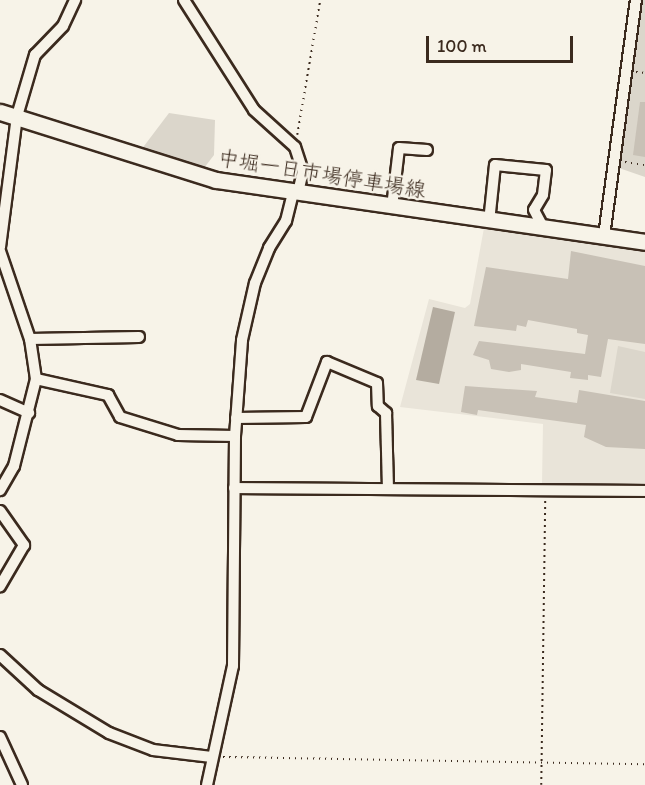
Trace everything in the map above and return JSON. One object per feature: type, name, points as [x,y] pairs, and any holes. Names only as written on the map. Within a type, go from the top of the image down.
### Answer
[{"type":"main road","name":"中堀一日市場停車場線","points":[[0,112],[216,180],[489,222],[645,242]]},
{"type":"street","points":[[0,490],[14,466],[36,379],[30,339],[0,249],[17,116],[34,55],[63,26],[75,0]]},
{"type":"street","points":[[184,0],[254,110],[295,147],[303,171],[286,221],[268,248],[255,283],[242,340],[235,436],[233,666],[207,785]]},
{"type":"street","points":[[604,236],[636,0]]},
{"type":"street","points":[[392,207],[399,148],[427,150]]},
{"type":"street","points":[[489,222],[495,165],[546,170],[543,195],[534,210],[544,229]]},
{"type":"street","points":[[30,339],[139,337]]},
{"type":"street","points":[[236,418],[306,417],[327,362],[377,383],[378,406],[386,413],[387,489]]},
{"type":"street","points":[[36,379],[108,395],[120,417],[178,435],[235,436]]},
{"type":"street","points":[[0,400],[29,413]]},
{"type":"street","points":[[234,488],[645,491]]},
{"type":"street","points":[[0,511],[24,545],[0,586]]},
{"type":"street","points":[[0,655],[38,690],[109,733],[153,750],[212,757]]},
{"type":"street","points":[[0,737],[22,785]]},
{"type":"path","points":[[295,147],[320,0]]},
{"type":"path","points":[[614,161],[645,165]]},
{"type":"path","points":[[541,785],[545,490]]},
{"type":"path","points":[[212,757],[645,764]]},
{"type":"shaded area","points":[[642,0],[645,0],[645,177],[619,168]]},
{"type":"shaded area","points":[[169,113],[215,120],[214,155],[201,172],[141,150]]},
{"type":"shaded area","points":[[484,228],[645,249],[645,484],[542,483],[543,424],[400,407],[429,299],[465,308],[470,304]]},
{"type":"shaded area","points":[[433,307],[455,312],[439,384],[416,380]]},
{"type":"shaded area","points":[[618,346],[645,352],[645,399],[610,393]]},
{"type":"building","points":[[640,102],[645,102],[645,157],[633,155]]},
{"type":"building","points":[[571,251],[645,266],[645,344],[608,339],[601,377],[588,375],[588,380],[570,378],[571,372],[521,364],[521,370],[509,372],[491,369],[489,360],[473,355],[479,341],[585,354],[588,335],[577,333],[577,329],[528,320],[526,327],[517,325],[516,331],[474,326],[486,267],[568,279]]},
{"type":"building","points":[[465,386],[537,391],[535,397],[577,403],[579,390],[645,401],[645,449],[606,447],[584,437],[586,425],[478,410],[477,415],[461,412]]}]
